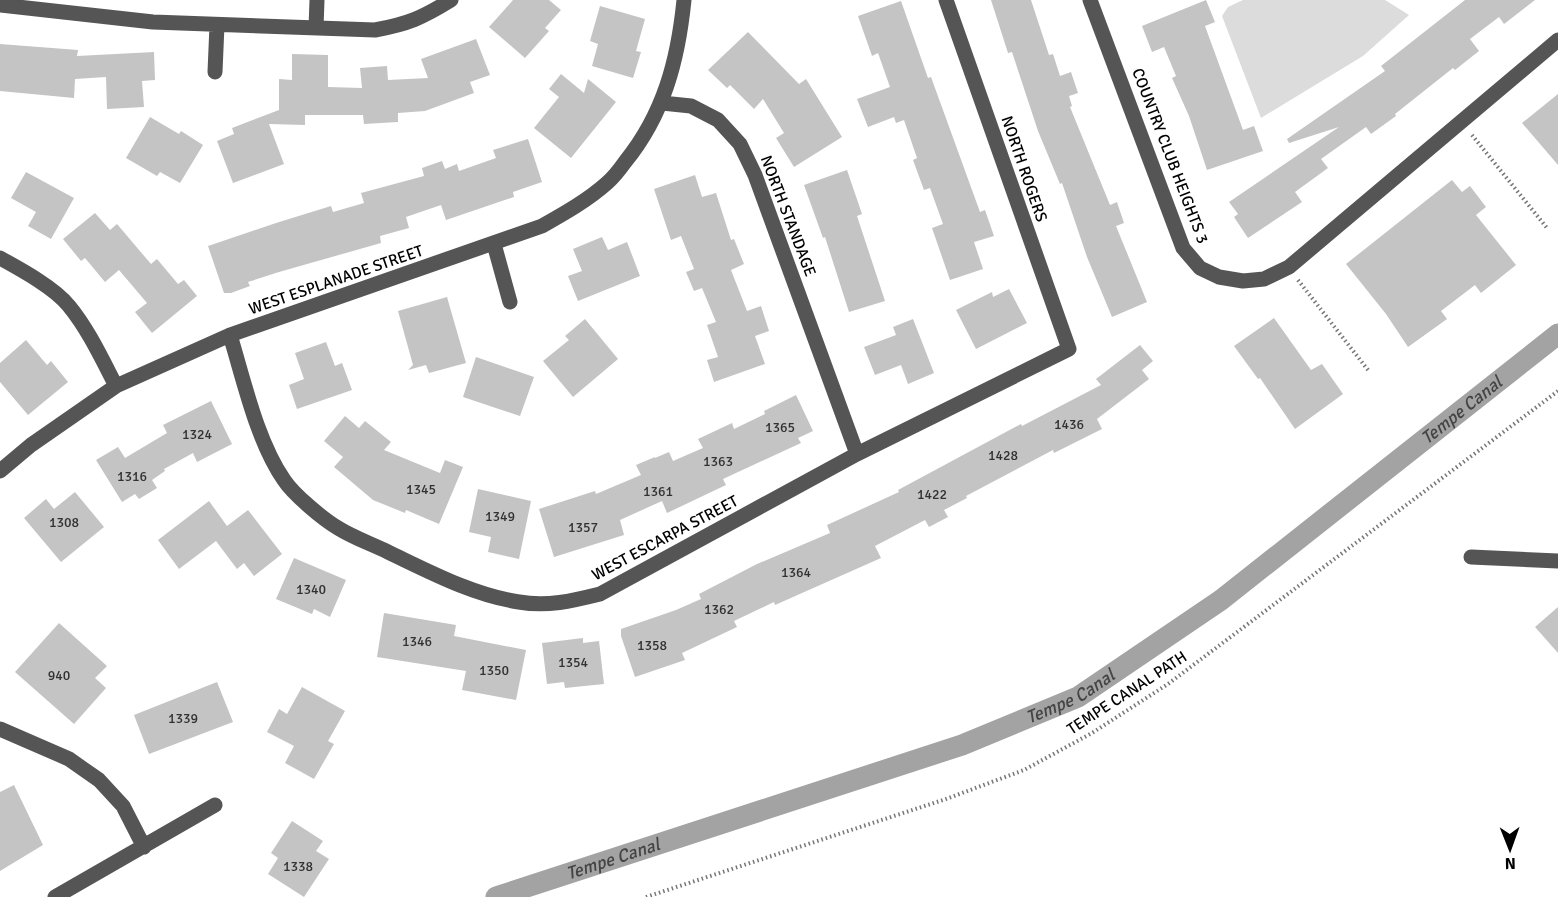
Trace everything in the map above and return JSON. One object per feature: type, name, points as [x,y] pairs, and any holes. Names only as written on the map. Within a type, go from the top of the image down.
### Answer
[{"type":"street","points":[[316,28],[317,0]]},
{"type":"street","points":[[0,5],[32,5],[153,22],[375,30],[406,24],[451,0]]},
{"type":"street","points":[[662,103],[675,60],[684,0]]},
{"type":"street","name":"NORTH ROGERS","points":[[946,0],[1069,349]]},
{"type":"street","name":"COUNTRY CLUB HEIGHTS 3","points":[[1090,0],[1183,248],[1200,268],[1219,277],[1243,281],[1264,279],[1289,267],[1558,40]]},
{"type":"street","points":[[215,72],[217,25]]},
{"type":"street","name":"WEST ESPLANADE STREET","points":[[0,471],[31,445],[116,386],[230,335],[542,226],[581,204],[609,181],[650,128],[662,103]]},
{"type":"street","name":"NORTH STANDAGE","points":[[662,103],[691,106],[718,120],[740,144],[755,175],[857,454]]},
{"type":"street","points":[[494,244],[510,302]]},
{"type":"street","points":[[0,258],[28,274],[68,304],[100,355],[116,386]]},
{"type":"street","name":"WEST ESCARPA STREET","points":[[230,335],[249,399],[267,447],[285,481],[314,510],[339,528],[442,577],[483,593],[520,603],[559,604],[600,594],[857,454],[1069,349]]},
{"type":"street","points":[[1471,557],[1558,561]]},
{"type":"street","points":[[0,729],[69,759],[99,780],[123,806],[144,847]]},
{"type":"street","points":[[55,897],[215,806]]},
{"type":"path","points":[[1462,123],[1547,228]]},
{"type":"path","points":[[1289,267],[1368,370]]},
{"type":"path","name":"TEMPE CANAL PATH","points":[[646,897],[946,799],[1024,770],[1092,733],[1168,684],[1558,391]]},
{"type":"shaded area","points":[[1243,0],[1385,0],[1409,15],[1363,56],[1261,118],[1222,16],[1228,7]]},
{"type":"building","points":[[513,0],[549,0],[561,10],[545,28],[549,31],[525,58],[489,27]]},
{"type":"building","points":[[991,0],[1031,0],[1049,55],[1053,54],[1060,76],[1071,72],[1078,93],[1069,96],[1072,106],[1070,107],[1110,205],[1117,202],[1124,223],[1116,226],[1147,302],[1112,317],[1087,257],[1062,183],[1060,184],[1038,131],[1012,52],[1008,53]]},
{"type":"building","points":[[1206,0],[1215,22],[1205,26],[1243,130],[1254,126],[1263,151],[1207,170],[1189,116],[1172,78],[1176,76],[1164,47],[1152,52],[1142,26]]},
{"type":"building","points":[[1465,0],[1535,0],[1504,24],[1499,17],[1470,39],[1479,51],[1455,70],[1453,68],[1395,114],[1396,116],[1371,134],[1366,127],[1321,159],[1328,168],[1295,192],[1302,202],[1248,238],[1234,217],[1238,214],[1229,202],[1339,127],[1289,143],[1287,139],[1385,71],[1381,66]]},
{"type":"building","points":[[901,1],[980,212],[985,210],[994,236],[974,242],[983,269],[950,280],[932,228],[943,224],[930,188],[924,190],[913,160],[917,158],[904,120],[896,123],[894,117],[868,127],[857,99],[890,87],[878,53],[872,56],[858,16]]},
{"type":"building","points":[[600,6],[645,19],[636,51],[641,52],[633,78],[592,66],[598,44],[590,41]]},
{"type":"building","points":[[748,32],[799,84],[806,79],[842,137],[794,167],[776,138],[784,133],[763,99],[754,109],[730,85],[727,88],[708,70]]},
{"type":"building","points":[[476,39],[490,75],[470,82],[474,93],[425,111],[398,113],[398,122],[364,124],[363,115],[305,115],[305,125],[269,124],[284,164],[233,183],[217,141],[234,134],[232,128],[279,110],[279,79],[292,80],[292,54],[328,55],[328,87],[362,88],[360,68],[387,66],[388,80],[428,78],[421,59]]},
{"type":"building","points":[[0,44],[78,50],[77,56],[154,52],[155,80],[142,81],[144,107],[107,109],[106,77],[75,79],[74,98],[0,91]]},
{"type":"building","points":[[561,74],[584,93],[588,79],[616,102],[571,158],[534,128],[559,97],[549,89]]},
{"type":"building","points":[[1558,94],[1558,165],[1522,123]]},
{"type":"building","points":[[150,117],[179,134],[181,131],[203,145],[180,183],[160,172],[157,176],[126,158]]},
{"type":"building","points":[[528,139],[542,182],[513,192],[514,197],[446,220],[441,205],[406,217],[409,228],[380,236],[381,243],[279,272],[248,282],[250,286],[231,293],[224,293],[208,246],[331,206],[333,212],[364,203],[361,193],[424,176],[422,168],[442,161],[445,169],[457,164],[459,171],[496,158],[493,150]]},
{"type":"building","points":[[847,170],[862,214],[857,216],[885,301],[849,312],[825,237],[823,238],[804,185]]},
{"type":"building","points":[[26,172],[74,198],[51,239],[28,226],[36,212],[11,198]]},
{"type":"building","points":[[695,175],[702,197],[716,193],[731,240],[734,239],[744,264],[731,270],[747,311],[761,306],[769,331],[755,336],[765,364],[714,382],[707,360],[718,357],[707,325],[716,322],[702,288],[694,291],[686,272],[694,269],[681,236],[671,240],[654,189]]},
{"type":"building","points":[[1452,180],[1462,192],[1470,186],[1486,207],[1476,215],[1516,265],[1481,293],[1475,285],[1441,311],[1447,319],[1408,347],[1386,314],[1346,264]]},
{"type":"building","points":[[95,213],[110,230],[117,224],[151,264],[157,259],[178,284],[184,280],[197,296],[152,333],[135,312],[147,303],[119,270],[105,282],[85,258],[81,261],[63,239]]},
{"type":"building","points":[[602,237],[608,250],[627,242],[640,276],[578,301],[568,276],[582,271],[573,249]]},
{"type":"building","points":[[1009,289],[1027,323],[976,349],[956,310],[992,292],[993,297]]},
{"type":"building","points":[[447,297],[466,363],[429,373],[426,365],[408,370],[413,365],[398,311]]},
{"type":"building","points":[[1274,318],[1311,370],[1322,364],[1343,394],[1295,429],[1260,378],[1258,379],[1234,346]]},
{"type":"building","points":[[585,319],[618,359],[573,397],[543,361],[569,340],[565,336]]},
{"type":"building","points":[[913,319],[934,373],[908,384],[901,365],[875,375],[864,347],[896,335],[893,327]]},
{"type":"building","points":[[26,340],[47,365],[51,361],[68,382],[28,415],[0,382],[0,363]]},
{"type":"building","points":[[326,342],[335,366],[342,363],[352,390],[297,409],[289,385],[304,379],[295,353]]},
{"type":"building","points":[[1140,345],[1153,361],[1142,370],[1149,379],[1097,419],[1102,429],[1054,453],[1053,450],[966,496],[967,498],[944,510],[948,517],[929,527],[925,520],[875,546],[881,558],[734,621],[737,627],[682,653],[685,660],[635,677],[621,636],[621,629],[701,599],[699,594],[757,564],[830,533],[827,525],[899,492],[898,490],[1021,424],[1022,426],[1101,385],[1096,379]]},
{"type":"building","points":[[476,357],[534,377],[520,416],[463,397]]},
{"type":"building","points":[[796,395],[813,431],[798,438],[801,443],[723,479],[726,485],[667,513],[662,501],[620,520],[624,535],[554,557],[539,509],[595,491],[596,494],[641,475],[636,465],[655,457],[669,452],[673,461],[703,448],[698,439],[732,423],[734,429]]},
{"type":"building","points":[[211,401],[232,444],[197,462],[193,453],[164,469],[165,471],[152,480],[157,488],[139,499],[135,494],[122,502],[96,460],[118,447],[125,458],[167,433],[163,425]]},
{"type":"building","points":[[345,416],[359,428],[365,421],[391,442],[384,450],[440,473],[445,460],[463,467],[439,524],[406,510],[405,513],[373,500],[334,467],[343,457],[324,441]]},
{"type":"building","points":[[478,489],[531,501],[519,559],[488,552],[491,537],[469,532]]},
{"type":"building","points":[[75,492],[104,527],[61,562],[24,518],[46,499],[54,509]]},
{"type":"building","points":[[209,501],[227,526],[248,510],[282,554],[254,576],[244,563],[237,569],[216,541],[179,569],[158,540]]},
{"type":"building","points":[[294,558],[346,580],[330,617],[314,609],[312,614],[276,599]]},
{"type":"building","points":[[1558,607],[1558,653],[1535,627]]},
{"type":"building","points":[[384,613],[456,625],[454,636],[526,650],[516,700],[462,690],[466,671],[377,657]]},
{"type":"building","points":[[59,623],[107,666],[95,678],[106,688],[74,724],[15,672]]},
{"type":"building","points":[[583,638],[583,643],[599,641],[604,684],[565,688],[564,682],[547,684],[542,643]]},
{"type":"building","points":[[217,682],[233,722],[149,754],[134,715]]},
{"type":"building","points":[[302,687],[345,711],[328,741],[334,744],[314,779],[285,763],[294,746],[267,732],[279,709],[287,714]]},
{"type":"building","points":[[14,785],[43,845],[0,871],[0,792]]},
{"type":"building","points":[[292,821],[323,841],[316,851],[329,859],[304,897],[268,874],[278,858],[271,853]]},
{"type":"waterway","name":"Tempe Canal","points":[[496,897],[962,745],[1078,697],[1221,600],[1558,334]]}]
